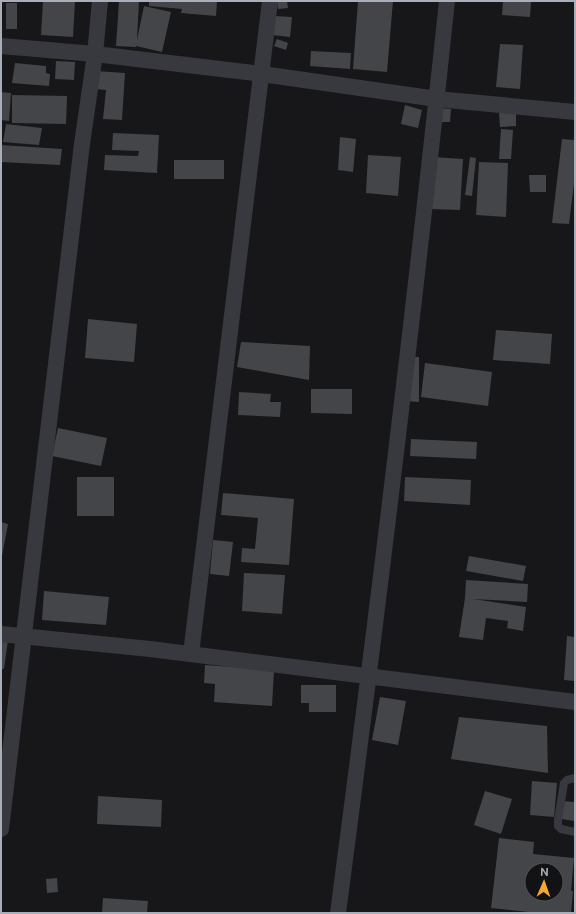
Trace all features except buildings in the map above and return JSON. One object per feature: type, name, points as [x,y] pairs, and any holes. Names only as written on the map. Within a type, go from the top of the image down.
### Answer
[{"type":"street","points":[[1,829],[81,152],[95,54],[100,1]]},
{"type":"street","points":[[191,654],[270,1]]},
{"type":"street","points":[[338,913],[369,676],[437,99],[447,1]]},
{"type":"street","points":[[1,46],[95,54],[262,74],[437,99],[575,112]]},
{"type":"street","points":[[1,634],[191,654],[575,702]]},
{"type":"lane","points":[[575,778],[567,780],[564,783],[558,820],[558,826],[561,829],[575,832]]}]
